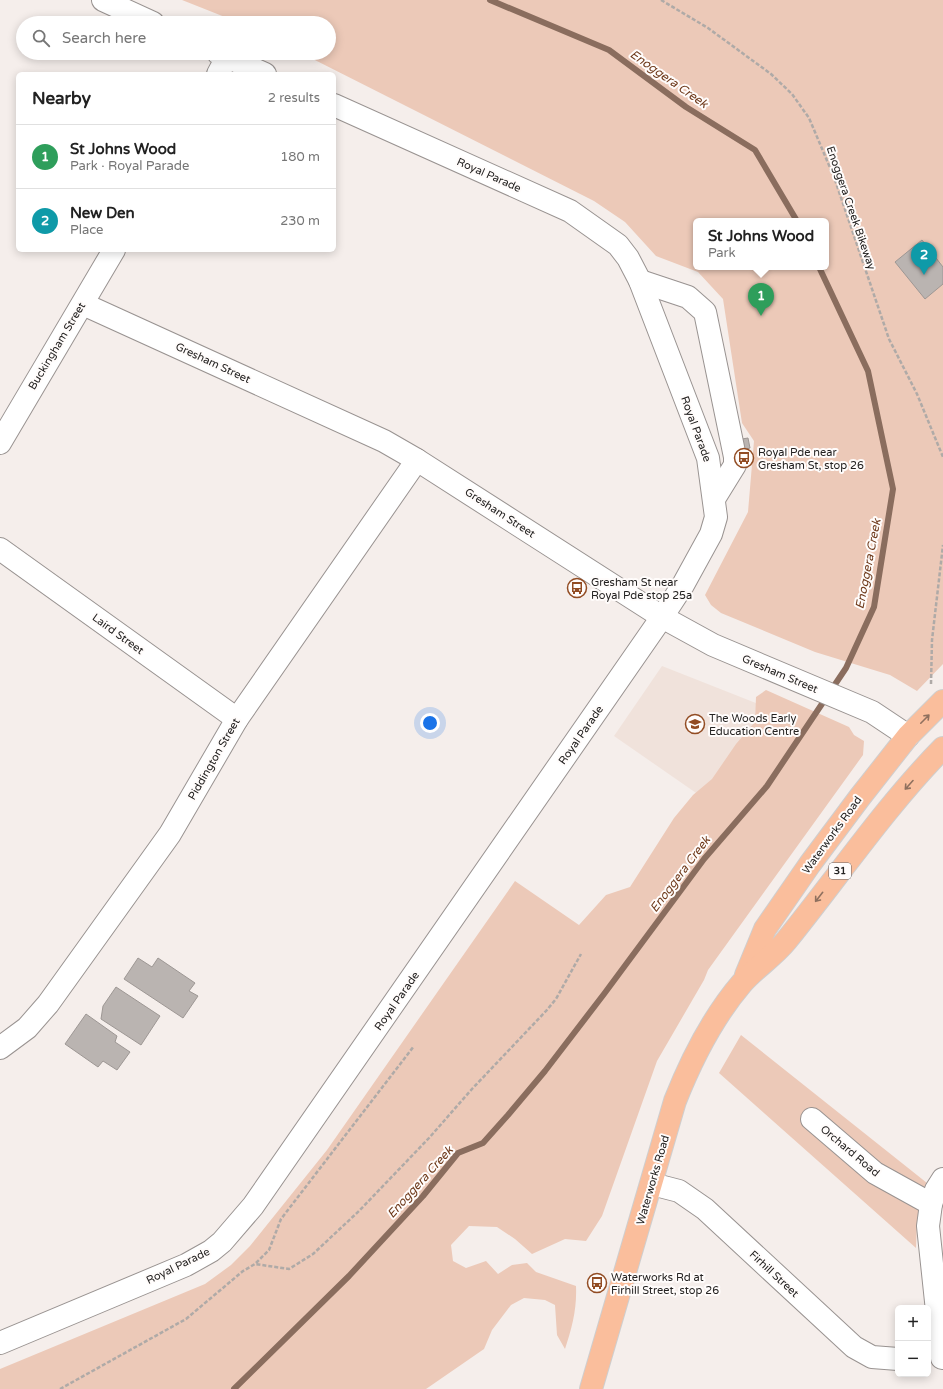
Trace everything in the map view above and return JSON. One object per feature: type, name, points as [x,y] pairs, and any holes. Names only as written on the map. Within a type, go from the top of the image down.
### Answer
[{"type":"main road","name":"Waterworks Road","points":[[742,983],[765,929],[855,803],[908,736],[935,695]]},
{"type":"main road","points":[[908,736],[939,752]]},
{"type":"main road","name":"Waterworks Road","points":[[591,1389],[676,1101],[692,1059],[712,1024],[742,983],[785,942],[907,787],[939,752]]},
{"type":"street","points":[[103,0],[138,16]]},
{"type":"street","points":[[221,61],[258,72]]},
{"type":"street","name":"Royal Parade","points":[[0,1343],[186,1265],[211,1251],[233,1231],[253,1206],[354,1064],[662,617],[683,585],[711,534],[716,517],[708,458],[640,281],[628,258],[618,245],[570,211],[336,106]]},
{"type":"street","name":"Buckingham Street","points":[[0,443],[113,252]]},
{"type":"street","points":[[640,281],[688,297],[705,312],[735,457],[735,465],[714,499]]},
{"type":"street","name":"Gresham Street","points":[[83,304],[384,441],[417,460],[662,617],[713,645],[878,715],[908,736]]},
{"type":"street","name":"Piddington Street","points":[[0,1048],[27,1028],[48,1004],[170,834],[237,719],[417,460]]},
{"type":"street","name":"Laird Street","points":[[0,549],[237,719]]},
{"type":"street","name":"Orchard Road","points":[[812,1119],[875,1173],[931,1204]]},
{"type":"street","points":[[938,1358],[928,1226],[931,1204],[936,1190],[943,1179]]},
{"type":"street","name":"Firhill Street","points":[[652,1184],[679,1192],[705,1209],[854,1347],[872,1357],[895,1359]]},
{"type":"path","name":"Enoggera Creek Bikeway","points":[[661,0],[708,28],[771,74],[792,94],[809,118],[834,177],[888,339],[917,394],[943,457]]},
{"type":"path","points":[[935,695],[931,684],[932,640],[943,545]]},
{"type":"path","points":[[255,1264],[289,1269],[314,1254],[359,1211],[429,1138],[472,1089],[546,1011],[556,998],[581,954]]},
{"type":"path","points":[[60,1389],[186,1319],[243,1272],[255,1264],[270,1250],[281,1219],[414,1046]]},
{"type":"shaded area","points":[[182,0],[943,0],[943,664],[917,691],[890,675],[815,652],[721,613],[711,605],[705,595],[748,512],[754,441],[742,423],[723,299],[698,272],[656,256],[625,222],[594,201],[315,60],[336,60],[336,16],[222,16]]},
{"type":"shaded area","name":"The Woods Early Education Centre","points":[[662,666],[776,711],[712,804],[614,736]]},
{"type":"shaded area","points":[[766,690],[849,727],[854,735],[864,741],[863,755],[708,970],[704,980],[657,1061],[602,1216],[586,1241],[565,1239],[532,1254],[515,1239],[497,1227],[469,1226],[451,1245],[453,1261],[466,1268],[486,1261],[498,1274],[512,1265],[527,1263],[536,1272],[576,1286],[574,1318],[565,1349],[557,1335],[555,1305],[545,1300],[524,1298],[511,1305],[492,1330],[484,1349],[426,1389],[0,1389],[0,1369],[205,1284],[231,1265],[250,1246],[327,1150],[515,881],[579,925],[606,895],[630,887],[674,818],[693,795],[712,779],[736,744],[755,722],[756,697]]},
{"type":"shaded area","points":[[741,1035],[927,1183],[919,1207],[916,1248],[719,1073]]},
{"type":"building","points":[[922,240],[943,267],[943,284],[925,299],[895,262]]},
{"type":"building","points":[[748,438],[750,448],[744,450],[742,439]]},
{"type":"building","points":[[138,958],[152,967],[158,958],[195,983],[189,991],[198,996],[183,1018],[124,979]]},
{"type":"building","points":[[116,987],[160,1016],[141,1045],[101,1019],[103,1006]]},
{"type":"building","points":[[86,1014],[117,1036],[115,1042],[130,1052],[117,1070],[103,1061],[98,1067],[65,1044]]},
{"type":"waterway","name":"Enoggera Creek","points":[[490,0],[609,50],[686,107],[755,150],[795,218]]},
{"type":"waterway","name":"Enoggera Creek","points":[[234,1389],[349,1276],[423,1196],[458,1153],[483,1143],[508,1115],[545,1071],[604,994],[704,859],[767,786],[846,668],[874,607],[893,489],[868,371],[820,270]]},
{"type":"place","name":"New Den","points":[[924,275]]},
{"type":"place","name":"St Johns Wood","points":[[761,316]]},
{"type":"place","name":"Royal Pde near Gresham St, stop 26","points":[[744,458]]},
{"type":"place","name":"Gresham St near Royal Pde stop 25a","points":[[577,588]]},
{"type":"place","name":"The Woods Early Education Centre","points":[[695,724]]},
{"type":"place","name":"Waterworks Rd at Firhill Street, stop 26","points":[[597,1283]]}]
